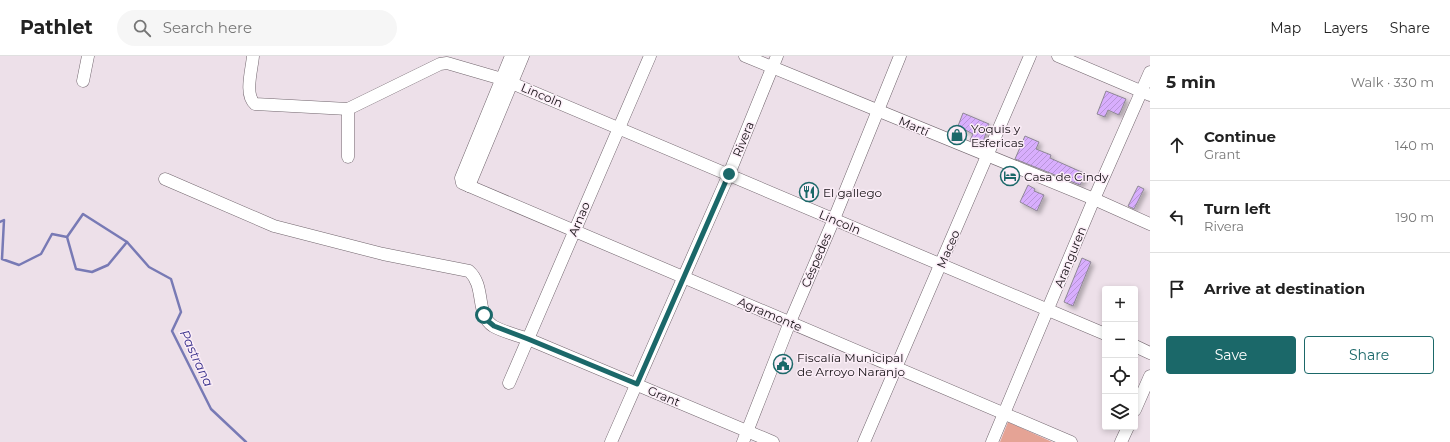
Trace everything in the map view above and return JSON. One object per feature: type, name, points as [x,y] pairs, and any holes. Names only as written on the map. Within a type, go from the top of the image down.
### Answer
[{"type":"street","points":[[83,81],[88,56]]},
{"type":"street","points":[[253,56],[249,94],[255,104],[348,109],[348,157]]},
{"type":"street","points":[[507,81],[512,56]]},
{"type":"street","points":[[507,81],[523,56]]},
{"type":"street","name":"Arnao","points":[[509,383],[650,56]]},
{"type":"street","name":"Martí","points":[[745,56],[1150,224]]},
{"type":"street","name":"Rivera","points":[[611,442],[729,174],[777,56]]},
{"type":"street","name":"Céspedes","points":[[745,437],[790,322],[834,219],[900,56]]},
{"type":"street","name":"Maceo","points":[[864,442],[942,264],[1030,56]]},
{"type":"street","points":[[1058,56],[1146,93]]},
{"type":"street","name":"Lincoln","points":[[348,109],[440,64],[453,64],[507,81],[1102,333]]},
{"type":"street","name":"Aranguren","points":[[992,442],[1094,200],[1146,93],[1150,72]]},
{"type":"street","name":"Agramonte","points":[[507,81],[461,178],[462,183],[1071,442]]},
{"type":"street","name":"Grant","points":[[165,179],[274,226],[383,254],[469,271],[474,275],[478,283],[484,315],[494,326],[637,384],[745,437],[773,442]]},
{"type":"street","points":[[1138,347],[1150,353]]},
{"type":"street","points":[[1138,403],[1150,376]]},
{"type":"street","points":[[1121,442],[1127,430]]},
{"type":"shaded area","points":[[1008,422],[1050,441],[1052,442],[1000,442]]},
{"type":"building","points":[[1106,91],[1126,99],[1119,115],[1108,110],[1105,117],[1097,114]]},
{"type":"building","points":[[963,113],[989,124],[982,145],[970,140],[973,134],[958,126]]},
{"type":"building","points":[[1025,136],[1039,142],[1036,149],[1051,155],[1050,158],[1086,174],[1080,185],[1015,159]]},
{"type":"building","points":[[1028,185],[1035,189],[1034,191],[1044,195],[1037,211],[1020,202]]},
{"type":"building","points":[[1138,186],[1144,189],[1134,209],[1128,206]]},
{"type":"building","points":[[1082,258],[1091,262],[1073,306],[1064,302]]},
{"type":"waterway","name":"Pastrana","points":[[67,237],[83,214],[127,242],[149,267],[171,279],[181,312],[172,331],[211,409],[246,442]]},
{"type":"waterway","name":"Pastrana","points":[[0,222],[4,220],[2,259],[19,265],[41,254],[52,234],[67,237],[76,269],[92,272],[108,265],[127,242]]},
{"type":"place","name":"Yoquis y Esfericas","points":[[957,135]]},
{"type":"place","name":"Casa de Cindy","points":[[1010,176]]},
{"type":"place","name":"El gallego","points":[[809,192]]},
{"type":"place","name":"Fiscalía Municipal de Arroyo Naranjo","points":[[783,364]]},
{"type":"route","points":[[484,315],[494,326],[637,384],[729,174]]}]
